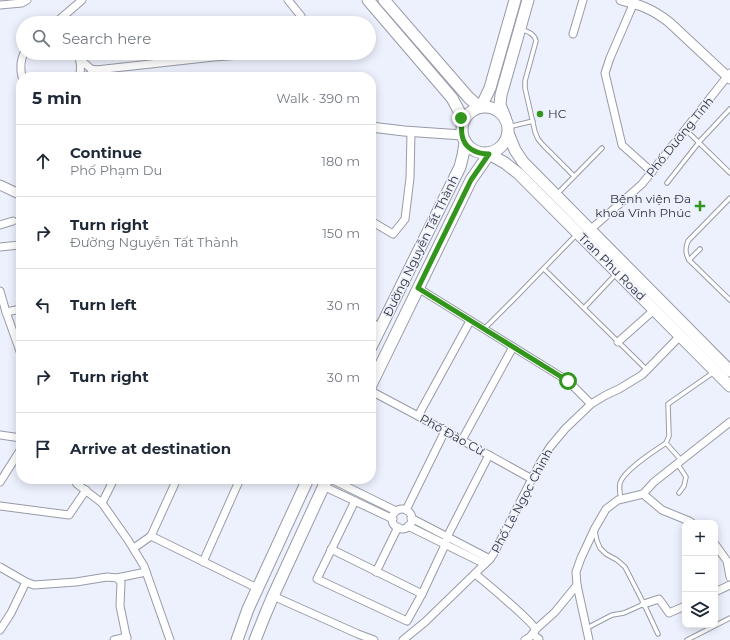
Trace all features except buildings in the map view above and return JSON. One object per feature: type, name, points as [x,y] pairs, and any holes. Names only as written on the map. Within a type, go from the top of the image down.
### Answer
[{"type":"main road","points":[[368,0],[452,98],[460,113],[463,135],[470,148],[482,154],[489,154],[496,151],[506,140],[507,126],[500,100],[528,0]]},
{"type":"main road","points":[[384,0],[469,98],[481,107]]},
{"type":"main road","points":[[481,107],[490,88],[516,0]]},
{"type":"main road","points":[[463,135],[465,119],[469,113],[481,107],[488,107],[500,112],[507,126]]},
{"type":"main road","name":"Tran Phu Road","points":[[507,126],[513,147],[520,158],[730,371]]},
{"type":"main road","name":"Đường Nguyễn Tất Thành","points":[[376,325],[460,167],[463,156],[463,135]]},
{"type":"main road","name":"Đường Nguyễn Tất Thành","points":[[376,374],[471,180],[489,154]]},
{"type":"main road","name":"Tran Phu Road","points":[[489,154],[505,163],[519,174],[730,386]]},
{"type":"main road","points":[[237,640],[257,588],[306,484]]},
{"type":"main road","points":[[255,640],[264,615],[324,484]]},
{"type":"street","points":[[0,5],[22,3],[27,0]]},
{"type":"street","points":[[65,16],[82,0]]},
{"type":"street","points":[[288,0],[301,16]]},
{"type":"street","points":[[573,34],[583,0]]},
{"type":"street","points":[[621,0],[634,2],[646,7],[660,16],[729,76]]},
{"type":"street","points":[[634,2],[605,73],[622,145],[652,172]]},
{"type":"street","points":[[21,72],[22,60]]},
{"type":"street","points":[[79,60],[81,72]]},
{"type":"street","points":[[82,60],[91,69],[96,70],[188,60]]},
{"type":"street","name":"Phố Dương Tĩnh","points":[[590,230],[642,184],[729,76]]},
{"type":"street","points":[[376,128],[411,132],[463,135]]},
{"type":"street","points":[[376,224],[393,234],[405,219],[410,178],[411,132]]},
{"type":"street","points":[[1,187],[16,192]]},
{"type":"street","points":[[0,225],[13,221]]},
{"type":"street","points":[[0,247],[16,245]]},
{"type":"street","points":[[418,288],[568,381],[591,404]]},
{"type":"street","points":[[0,290],[16,340]]},
{"type":"street","points":[[6,312],[16,310]]},
{"type":"street","points":[[618,342],[654,310]]},
{"type":"street","points":[[418,416],[470,321]]},
{"type":"street","name":"Phố Lê Ngọc Chinh","points":[[403,640],[488,562],[540,463],[550,446],[565,429],[591,404],[642,375],[680,336]]},
{"type":"street","points":[[462,440],[513,347]]},
{"type":"street","name":"Phố Đào Cừ","points":[[376,395],[532,479]]},
{"type":"street","points":[[589,640],[577,585],[576,572],[595,528],[606,510],[618,500],[643,494],[654,482],[730,422]]},
{"type":"street","points":[[406,510],[445,431]]},
{"type":"street","points":[[0,435],[16,437]]},
{"type":"street","points":[[355,501],[316,579],[407,621],[422,594],[445,545],[447,537],[489,455]]},
{"type":"street","points":[[0,482],[16,457]]},
{"type":"street","points":[[78,484],[102,503],[134,548],[144,566],[170,640]]},
{"type":"street","points":[[102,503],[112,484]]},
{"type":"street","points":[[134,548],[151,536],[175,484]]},
{"type":"street","points":[[203,562],[238,484]]},
{"type":"street","points":[[330,484],[355,501],[393,519]]},
{"type":"street","points":[[332,484],[396,511],[402,509],[406,510],[412,518],[488,562]]},
{"type":"street","points":[[0,506],[69,515],[86,490]]},
{"type":"street","points":[[643,494],[662,510],[687,520]]},
{"type":"street","points":[[396,511],[393,519],[394,524],[398,527],[404,528],[408,526],[412,518]]},
{"type":"street","points":[[408,526],[445,545],[488,562]]},
{"type":"street","points":[[376,572],[398,527]]},
{"type":"street","points":[[151,536],[257,588]]},
{"type":"street","points":[[718,548],[727,561],[730,577]]},
{"type":"street","points":[[331,549],[422,594]]},
{"type":"street","points":[[0,567],[34,585],[76,582],[106,577],[117,578],[146,572]]},
{"type":"street","points":[[475,574],[521,613],[533,626],[534,632],[539,640]]},
{"type":"street","points":[[114,640],[127,638],[120,606],[121,582],[117,578]]},
{"type":"street","points":[[0,628],[11,614],[26,582]]},
{"type":"street","points":[[525,640],[555,612],[577,585]]},
{"type":"street","points":[[718,591],[730,585]]},
{"type":"street","points":[[273,596],[374,640]]},
{"type":"street","points":[[644,604],[659,599],[669,613],[682,607]]},
{"type":"lane","points":[[520,29],[531,33],[535,36],[536,40],[525,81],[525,88],[535,132],[543,146],[574,176]]},
{"type":"lane","points":[[667,183],[699,142],[730,109]]},
{"type":"lane","points":[[507,126],[533,121]]},
{"type":"lane","points":[[686,130],[730,173]]},
{"type":"lane","points":[[556,195],[602,148]]},
{"type":"lane","points":[[730,198],[688,241],[685,247],[685,254],[689,260],[730,300]]},
{"type":"lane","points":[[484,329],[578,233]]},
{"type":"lane","points":[[689,260],[700,249]]},
{"type":"lane","points":[[544,269],[647,370]]},
{"type":"lane","points":[[584,308],[617,272]]},
{"type":"lane","points":[[621,499],[620,483],[627,472],[666,443],[669,436],[668,404],[715,371]]},
{"type":"lane","points":[[666,443],[679,462],[686,477],[684,486],[679,493]]},
{"type":"lane","points":[[595,528],[597,541],[600,548],[606,554],[617,560],[625,568],[658,634]]},
{"type":"lane","points":[[587,628],[612,615],[624,613],[644,604]]},
{"type":"lane","points":[[687,640],[730,618]]},
{"type":"place","name":"HC","points":[[540,114]]},
{"type":"place","name":"Bệnh viện Đa khoa Vĩnh Phúc","points":[[700,206]]},
{"type":"route","points":[[461,118],[462,136],[465,143],[476,152],[489,154],[477,169],[471,180],[418,288],[568,381]]}]
